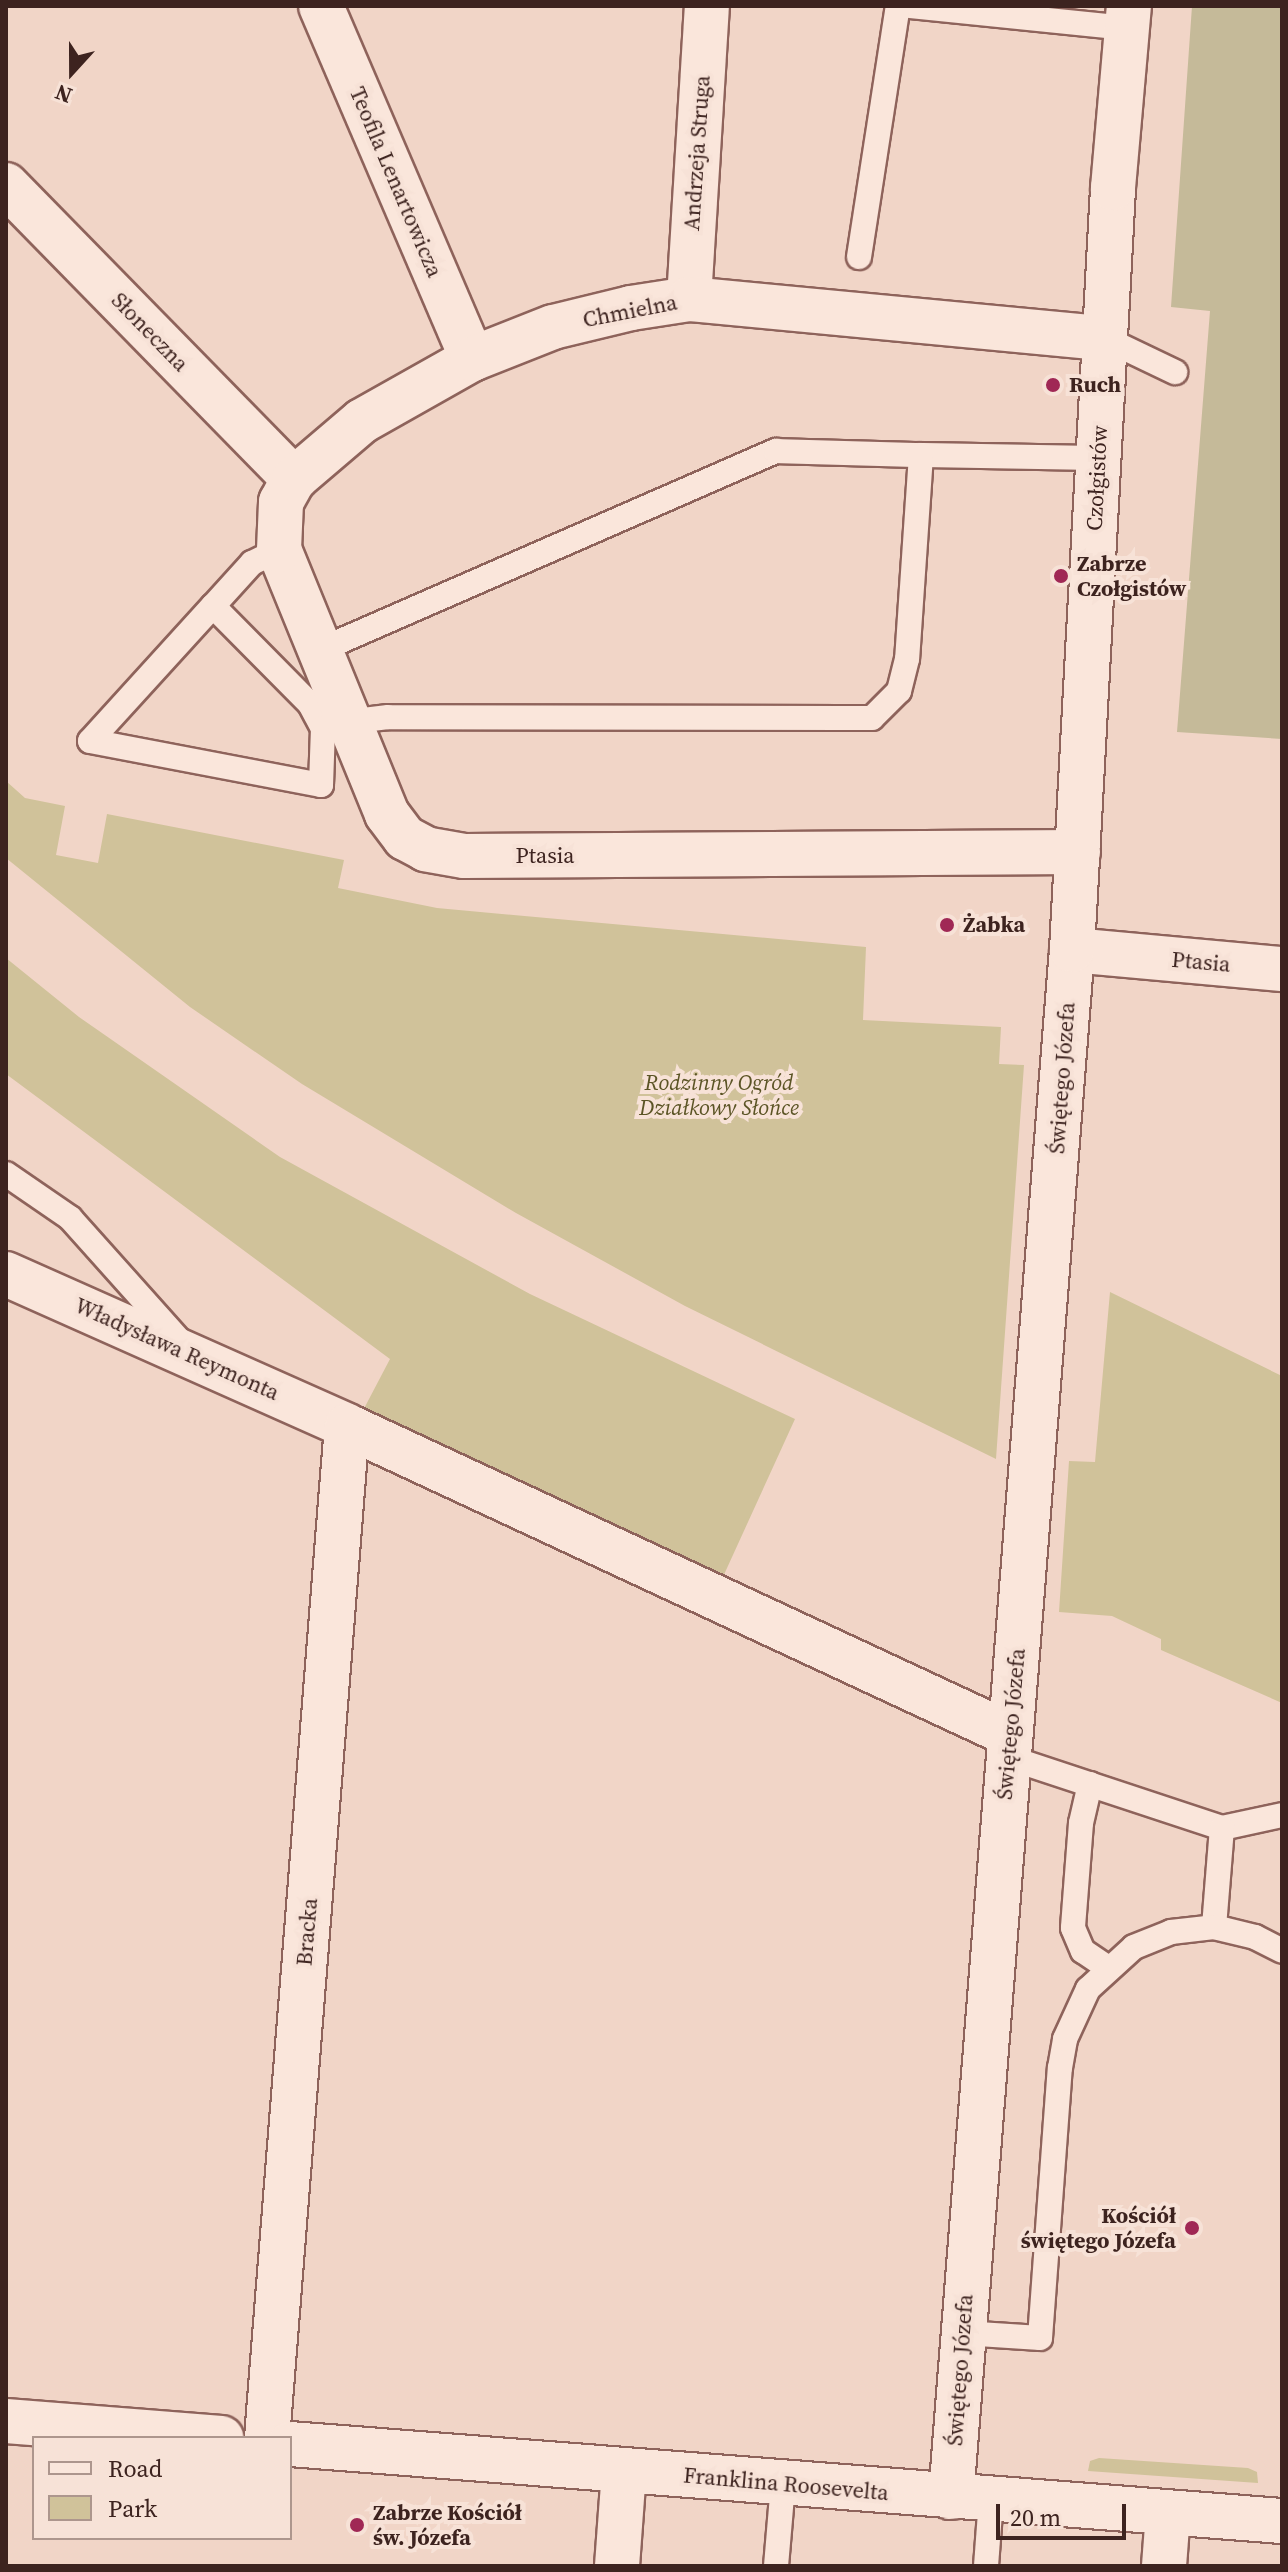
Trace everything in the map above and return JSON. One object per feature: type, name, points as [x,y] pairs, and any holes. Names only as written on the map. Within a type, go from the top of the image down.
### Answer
[{"type":"street","name":"Teofila Lenartowicza","points":[[321,6],[472,359]]},
{"type":"street","name":"Andrzeja Struga","points":[[689,299],[707,6]]},
{"type":"street","name":"Czołgistów","points":[[1072,950],[1104,338],[1128,17]]},
{"type":"street","name":"Słoneczna","points":[[6,185],[294,479]]},
{"type":"street","name":"Chmielna","points":[[294,479],[362,421],[472,359],[553,327],[689,299],[1104,338]]},
{"type":"street","name":"Ptasia","points":[[294,479],[281,502],[279,550],[387,814],[405,838],[426,849],[464,856],[1078,852]]},
{"type":"street","name":"Ptasia","points":[[1072,950],[1282,969]]},
{"type":"street","name":"Świętego Józefa","points":[[971,2499],[963,2333],[1072,950]]},
{"type":"street","name":"Władysława Reymonta","points":[[6,1274],[347,1426],[1008,1745]]},
{"type":"street","name":"Bracka","points":[[267,2436],[347,1426]]},
{"type":"street","points":[[6,2421],[196,2436]]},
{"type":"street","name":"Franklina Roosevelta","points":[[292,2444],[1282,2521]]},
{"type":"street","points":[[617,2566],[624,2471]]},
{"type":"street","points":[[1164,2566],[1168,2513]]},
{"type":"lane","points":[[859,257],[898,6]]},
{"type":"lane","points":[[910,6],[1128,17]]},
{"type":"lane","points":[[1104,338],[1175,372]]},
{"type":"lane","points":[[320,650],[776,451],[1098,458]]},
{"type":"lane","points":[[349,722],[450,717],[872,718],[899,691],[907,659],[921,455]]},
{"type":"lane","points":[[213,606],[310,704],[323,728],[321,785],[90,741],[252,563],[279,550]]},
{"type":"lane","points":[[6,1174],[70,1218],[193,1356]]},
{"type":"lane","points":[[1008,1745],[1090,1784],[1222,1828],[1282,1815]]},
{"type":"lane","points":[[1090,1784],[1081,1823],[1073,1928],[1083,1951],[1107,1967]]},
{"type":"lane","points":[[1214,1927],[1222,1828]]},
{"type":"lane","points":[[963,2333],[1040,2338],[1062,2053],[1073,2018],[1107,1967],[1134,1947],[1171,1932],[1214,1927],[1255,1937],[1282,1951]]},
{"type":"lane","points":[[776,2566],[783,2484]]},
{"type":"lane","points":[[971,2499],[986,2566]]},
{"type":"green space","name":"Rodzinny Ogród Działkowy Słońce","points":[[6,781],[25,798],[65,806],[56,855],[98,863],[107,814],[344,860],[338,888],[437,908],[866,947],[863,1020],[1001,1027],[999,1064],[1024,1065],[996,1459],[685,1306],[516,1213],[302,1084],[190,1007],[6,858]]},
{"type":"green space","points":[[6,958],[79,1017],[280,1157],[530,1294],[795,1419],[722,1579],[358,1420],[390,1359],[6,1074]]},
{"type":"green space","points":[[1110,1292],[1282,1376],[1282,1703],[1161,1650],[1161,1639],[1112,1616],[1059,1612],[1069,1461],[1095,1462]]},
{"type":"green space","points":[[1099,2458],[1248,2468],[1257,2472],[1258,2483],[1088,2471],[1090,2461]]},
{"type":"shaded area","points":[[1192,6],[1282,6],[1282,739],[1177,732],[1210,311],[1171,307]]},
{"type":"place","name":"Ruch","points":[[1053,385]]},
{"type":"place","name":"Zabrze Czołgistów","points":[[1061,576]]},
{"type":"place","name":"Żabka","points":[[947,925]]},
{"type":"place","name":"Kościół świętego Józefa","points":[[1192,2228]]},
{"type":"place","name":"Zabrze Kościół św. Józefa","points":[[357,2525]]}]
